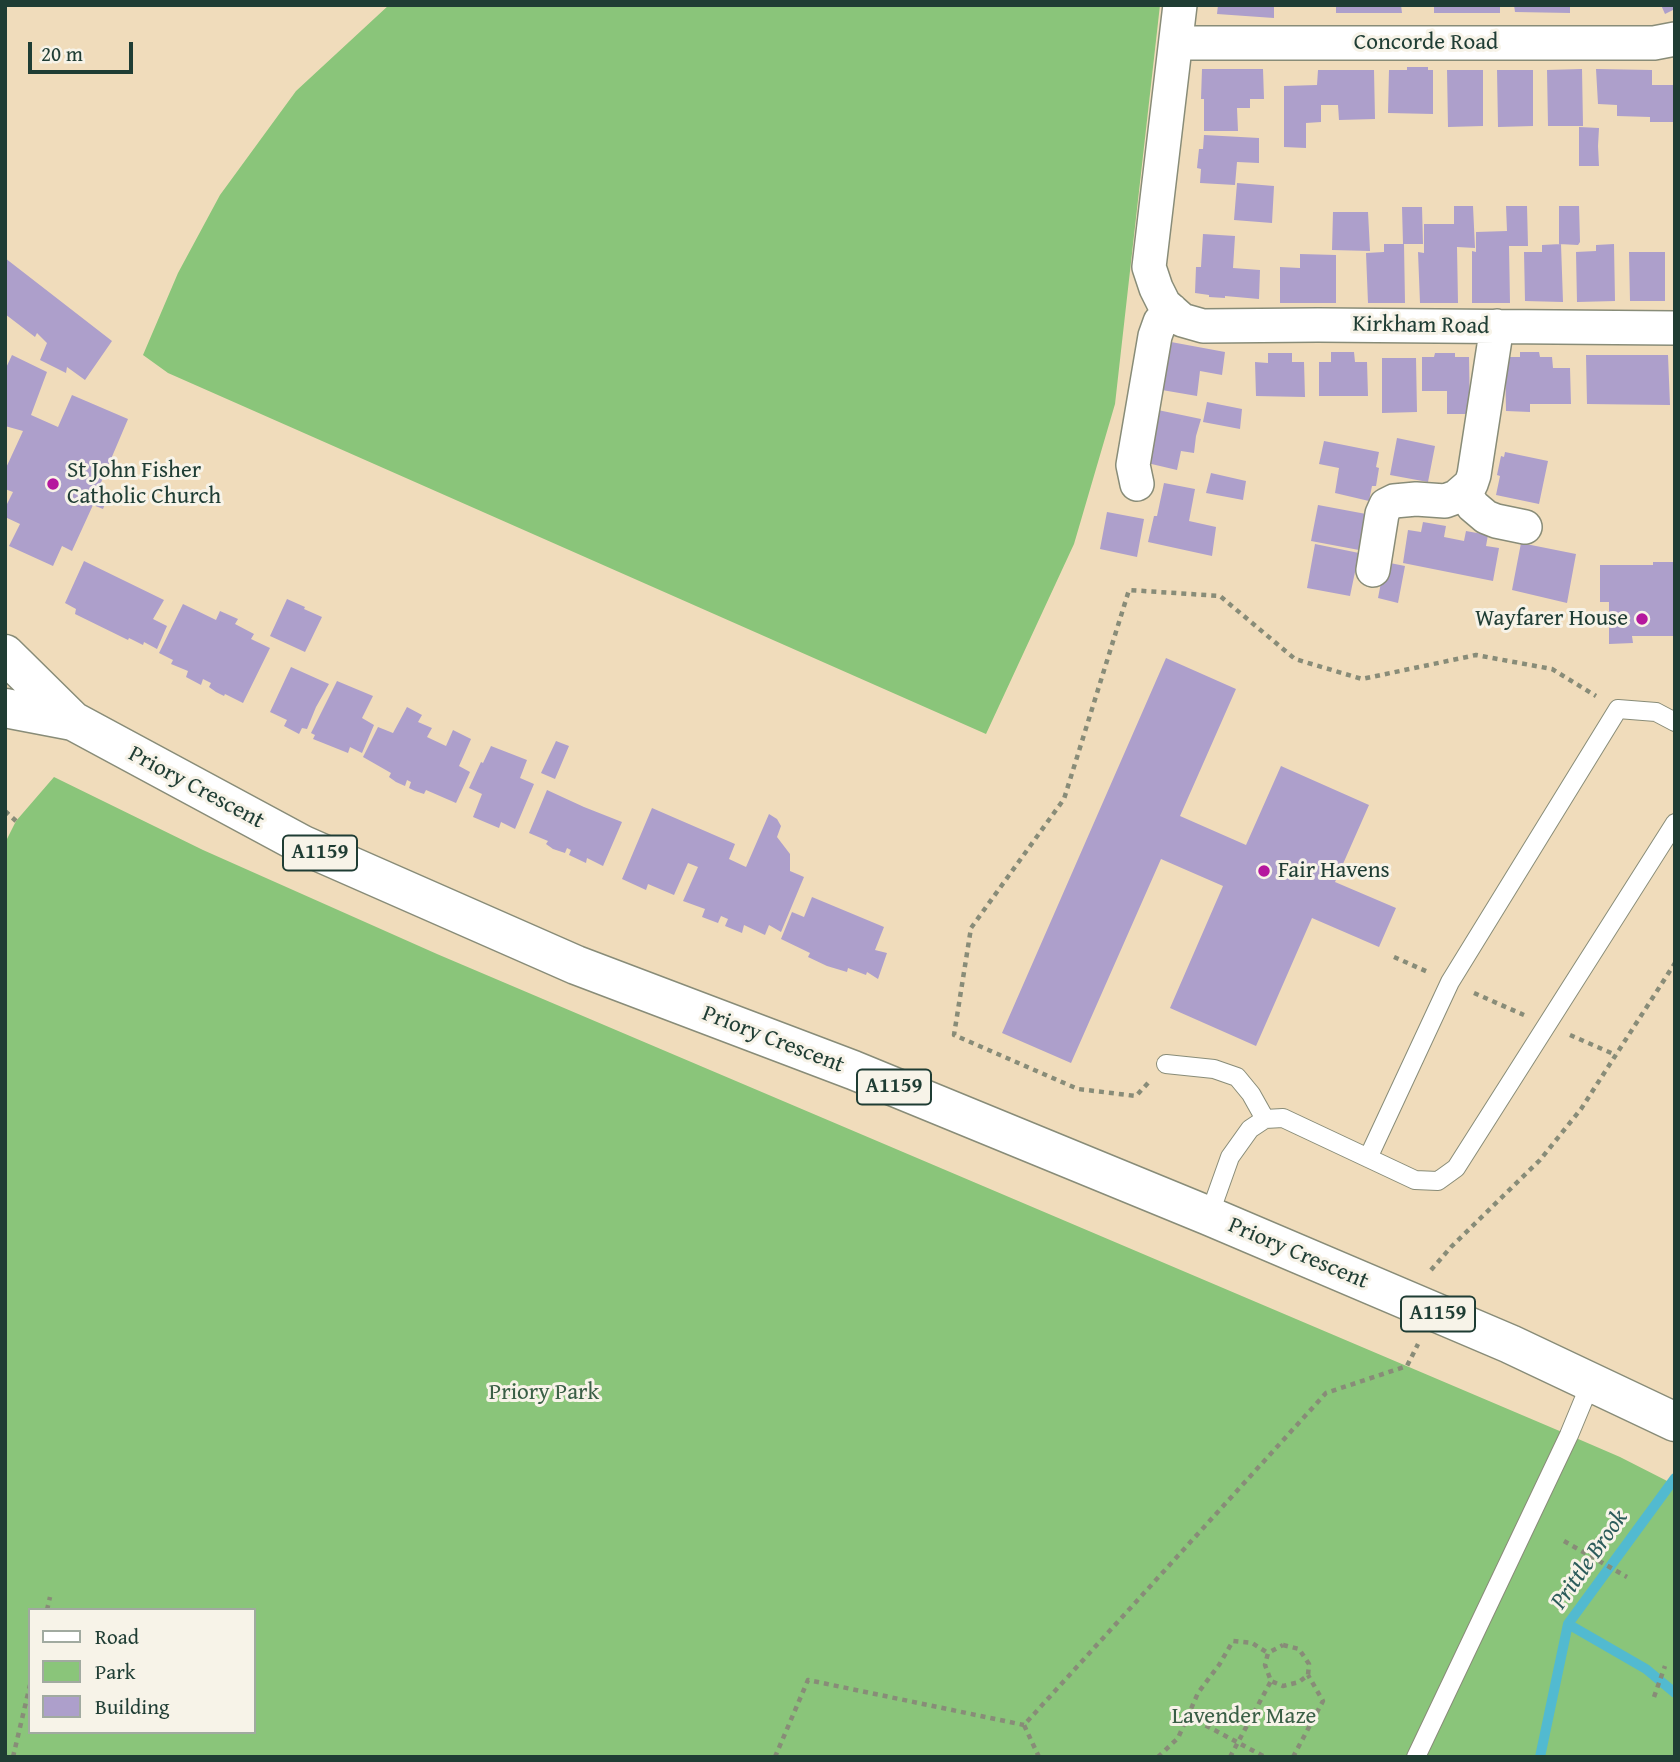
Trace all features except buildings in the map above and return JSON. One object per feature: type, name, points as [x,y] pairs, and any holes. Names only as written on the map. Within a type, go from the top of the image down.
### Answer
[{"type":"main road","name":"Priory Crescent","points":[[5,654],[74,721],[303,845],[576,965],[853,1070],[1209,1216],[1510,1344],[1670,1416]]},
{"type":"main road","name":"Priory Crescent","points":[[5,708],[74,721]]},
{"type":"street","points":[[1137,484],[1133,465],[1155,336],[1160,322],[1171,310],[1164,304],[1149,267],[1181,5]]},
{"type":"street","name":"Concorde Road","points":[[1177,43],[1654,43],[1675,39]]},
{"type":"street","name":"Kirkham Road","points":[[1171,310],[1182,320],[1203,326],[1675,328]]},
{"type":"street","points":[[1373,570],[1381,514],[1386,505],[1405,500],[1445,501],[1464,492],[1471,484],[1497,326]]},
{"type":"street","points":[[1464,492],[1473,506],[1486,517],[1496,522],[1525,527]]},
{"type":"lane","points":[[1368,1158],[1450,982],[1618,709],[1656,712],[1675,722]]},
{"type":"lane","points":[[1209,1216],[1230,1157],[1250,1129],[1265,1119],[1283,1118],[1415,1180],[1438,1181],[1456,1168],[1675,823]]},
{"type":"lane","points":[[1166,1064],[1214,1069],[1237,1077],[1251,1094],[1265,1119]]},
{"type":"lane","points":[[1416,1757],[1569,1435],[1591,1382]]},
{"type":"path","points":[[1166,1064],[1136,1096],[1078,1089],[954,1035],[971,928],[1064,799],[1129,590],[1220,596],[1295,659],[1362,679],[1476,655],[1552,670],[1618,709]]},
{"type":"path","points":[[5,811],[16,821]]},
{"type":"path","points":[[1394,957],[1616,1055]]},
{"type":"path","points":[[1024,1725],[1326,1393],[1407,1366],[1445,1283],[1427,1275],[1451,1247],[1540,1160],[1581,1109],[1674,966]]},
{"type":"path","points":[[1564,1541],[1627,1577]]},
{"type":"path","points":[[47,1608],[50,1597]]},
{"type":"path","points":[[1158,1757],[1178,1738],[1198,1693],[1233,1642],[1252,1643],[1268,1653]]},
{"type":"path","points":[[1230,1757],[1271,1681],[1265,1664],[1268,1653],[1283,1645],[1299,1650],[1309,1664],[1308,1675],[1323,1701],[1293,1757]]},
{"type":"path","points":[[1654,1697],[1665,1666]]},
{"type":"path","points":[[1271,1681],[1283,1686],[1299,1682],[1308,1675]]},
{"type":"path","points":[[775,1757],[808,1680],[1024,1725]]},
{"type":"path","points":[[13,1757],[28,1693]]},
{"type":"path","points":[[1188,1716],[1265,1757]]},
{"type":"path","points":[[1024,1725],[1039,1757]]},
{"type":"green space","points":[[389,5],[1160,5],[1115,404],[1074,544],[986,734],[168,373],[143,355],[178,273],[220,195],[296,91]]},
{"type":"green space","name":"Priory Park","points":[[54,777],[203,850],[437,954],[1569,1435],[1675,1485],[1675,1757],[5,1757],[5,843],[16,821]]},
{"type":"waterway","name":"Prittle Brook","points":[[1540,1757],[1568,1624],[1675,1478]]},
{"type":"waterway","points":[[1568,1624],[1646,1669],[1675,1693]]},
{"type":"place","name":"St John Fisher Catholic Church","points":[[53,484]]},
{"type":"place","name":"Wayfarer House","points":[[1642,619]]},
{"type":"place","name":"Fair Havens","points":[[1264,871]]},
{"type":"park label","name":"Lavender Maze","points":[[1244,1717]]}]
